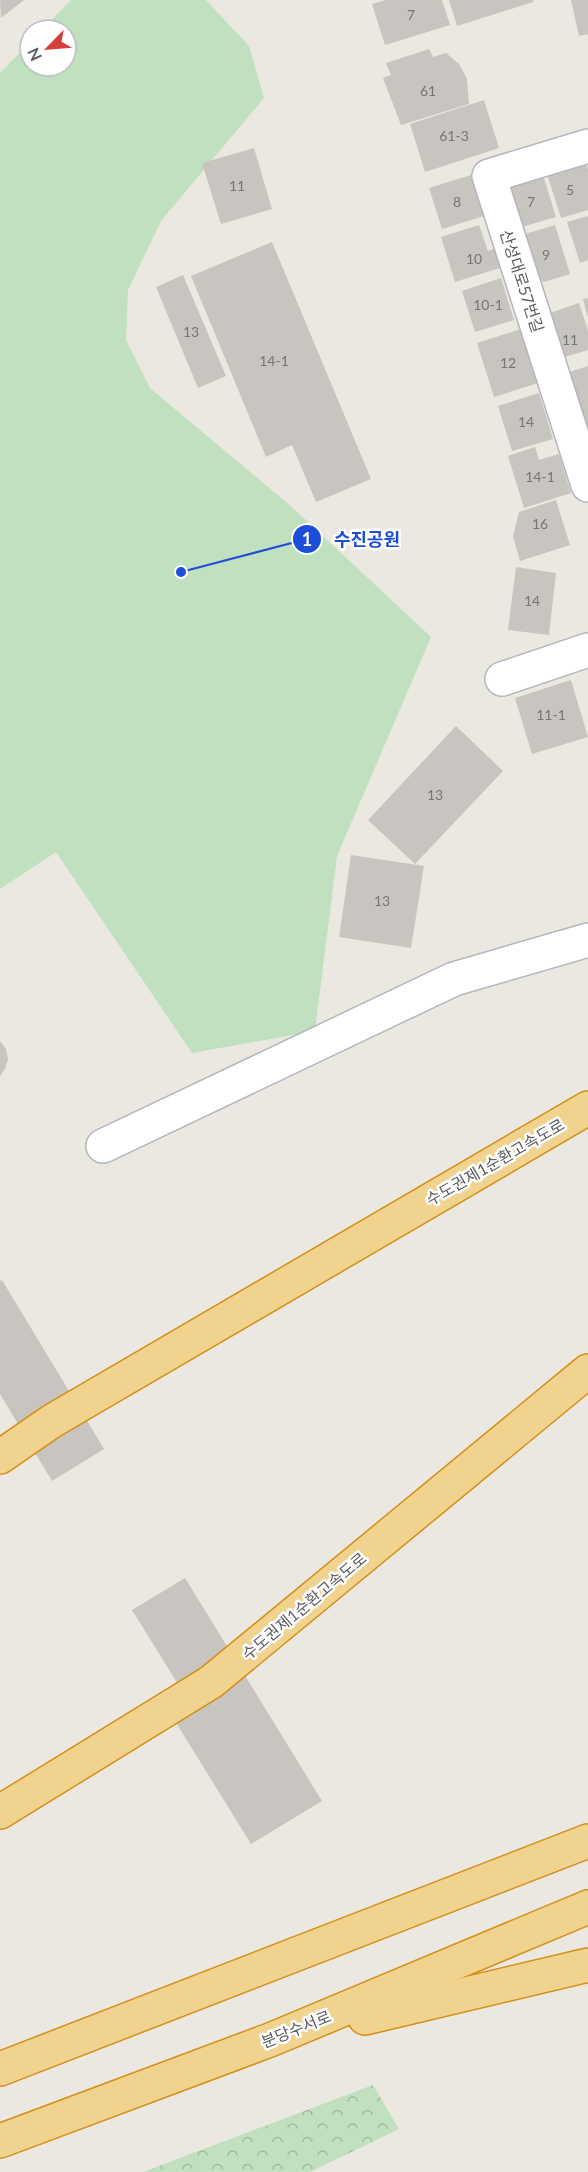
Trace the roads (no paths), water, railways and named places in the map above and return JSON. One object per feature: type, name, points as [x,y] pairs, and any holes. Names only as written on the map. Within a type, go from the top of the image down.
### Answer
[{"type":"highway","name":"수도권제1순환고속도로","points":[[0,1457],[52,1421],[588,1108]]},
{"type":"highway","name":"수도권제1순환고속도로","points":[[0,1812],[211,1682],[588,1371]]},
{"type":"highway","points":[[0,2069],[588,1841]]},
{"type":"highway","name":"분당수서로","points":[[0,2141],[270,2040],[588,1907]]},
{"type":"highway","points":[[270,2040],[588,1965]]},
{"type":"street","name":"산성대로57번길","points":[[588,146],[489,176],[588,485]]},
{"type":"street","points":[[502,679],[588,650]]},
{"type":"street","points":[[103,1146],[454,979],[588,940]]},
{"type":"place","name":"수진공원","points":[[181,572]]}]
